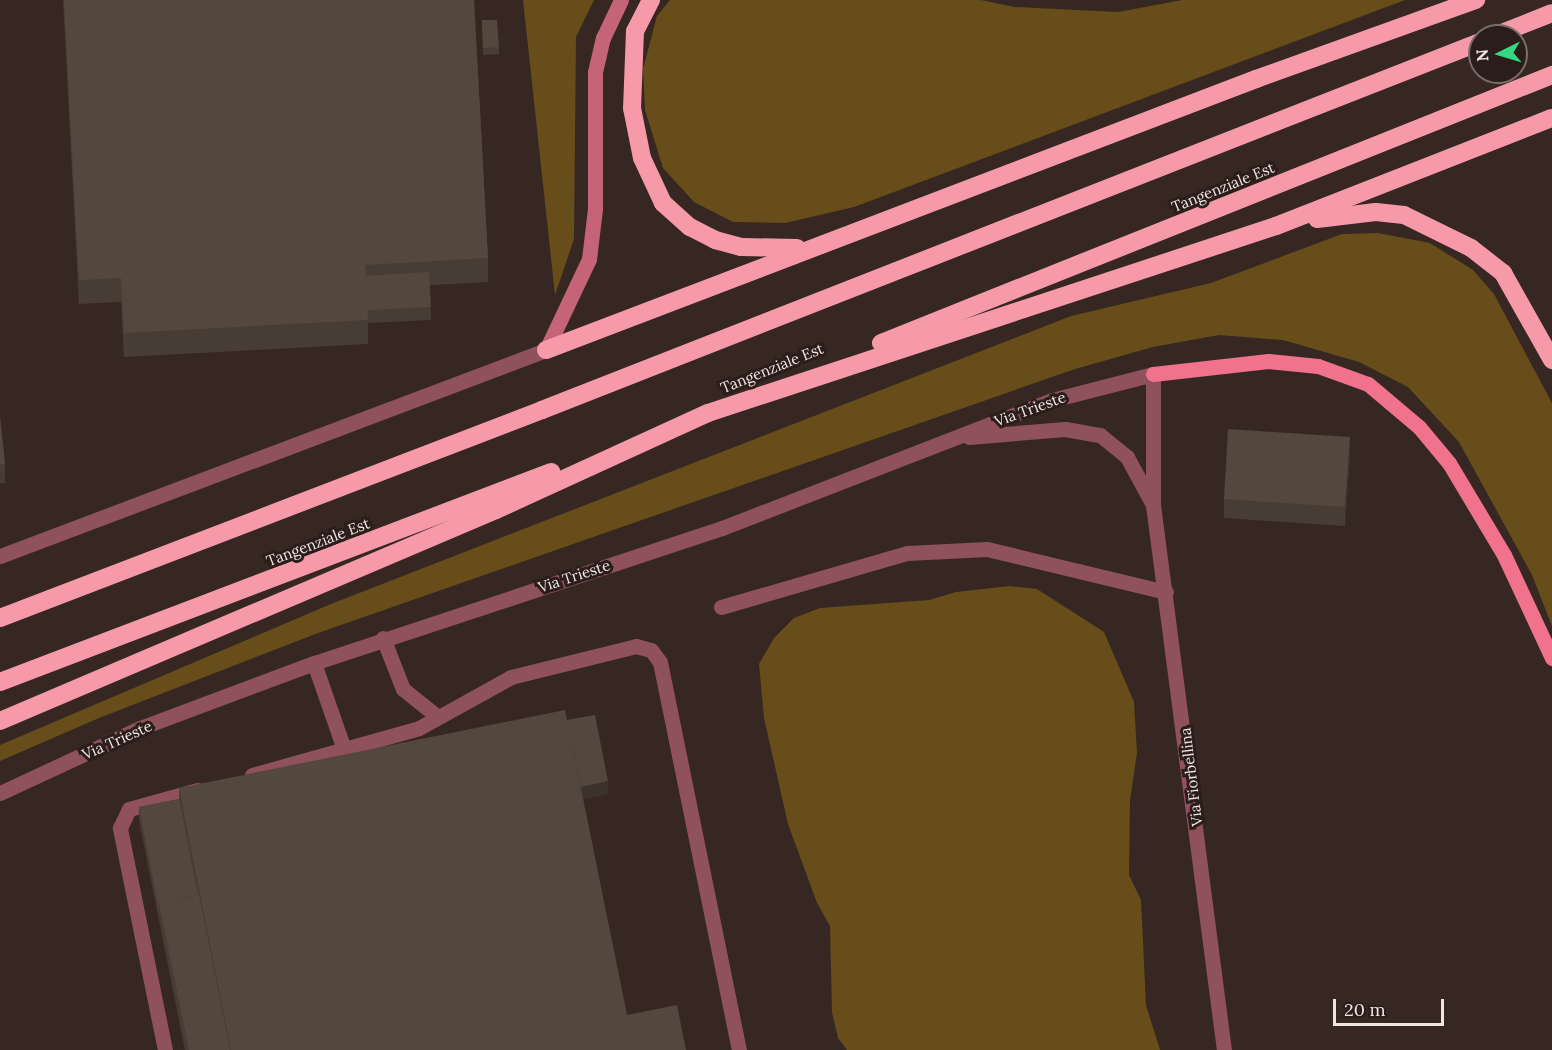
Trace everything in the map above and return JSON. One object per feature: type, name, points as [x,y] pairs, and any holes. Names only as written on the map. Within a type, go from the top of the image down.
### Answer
[{"type":"highway","points":[[651,0],[634,40],[632,108],[642,158],[663,203],[690,227],[715,240],[770,249],[814,248]]},
{"type":"highway","points":[[546,350],[1256,79],[1476,0]]},
{"type":"highway","points":[[1524,24],[1552,13]]},
{"type":"highway","points":[[0,618],[554,406],[1468,47]]},
{"type":"highway","name":"Tangenziale Est","points":[[0,682],[708,413],[1552,75]]},
{"type":"highway","points":[[0,721],[495,510],[708,413],[1276,226],[1552,118]]},
{"type":"highway","points":[[1276,226],[1376,212],[1404,214],[1425,222],[1471,248],[1503,273],[1552,360]]},
{"type":"main road","points":[[546,350],[589,259],[595,209],[595,72],[603,38],[621,0]]},
{"type":"main road","points":[[1153,374],[1268,361],[1318,366],[1368,384],[1419,428],[1449,463],[1504,555],[1552,658]]},
{"type":"street","points":[[0,556],[546,350]]},
{"type":"street","name":"Via Trieste","points":[[0,793],[140,728],[314,663],[383,638],[722,528],[1052,400],[1153,374]]},
{"type":"street","name":"Via Fiorbellina","points":[[1153,374],[1154,505],[1224,1050]]},
{"type":"street","name":"Via Fiorbellina","points":[[952,439],[1065,429],[1100,435],[1127,457],[1154,505]]},
{"type":"street","points":[[721,607],[907,553],[987,549],[1166,592]]},
{"type":"street","points":[[383,638],[403,689],[438,717]]},
{"type":"street","points":[[231,780],[419,728],[511,677],[636,646],[651,650],[660,662],[739,1050]]},
{"type":"street","points":[[314,663],[344,749]]},
{"type":"street","points":[[165,1050],[120,828],[129,809],[208,787]]},
{"type":"shaded area","points":[[523,0],[594,0],[576,37],[574,239],[555,295]]},
{"type":"shaded area","points":[[670,0],[981,0],[1014,7],[1118,12],[1182,0],[1405,0],[854,207],[785,223],[733,222],[694,202],[663,168],[645,110],[643,69],[657,16]]},
{"type":"shaded area","points":[[1378,233],[1430,243],[1473,270],[1494,294],[1552,403],[1552,626],[1532,575],[1459,442],[1408,387],[1359,362],[1283,340],[1219,335],[1153,347],[1075,369],[318,633],[99,718],[0,761],[0,745],[331,604],[1071,316],[1211,283],[1342,234]]},
{"type":"shaded area","points":[[1010,586],[1037,589],[1104,632],[1134,702],[1137,753],[1130,800],[1129,875],[1141,900],[1146,1005],[1160,1050],[847,1050],[838,1038],[832,1012],[830,926],[817,903],[788,824],[764,718],[759,664],[774,638],[794,618],[820,608],[929,600],[956,592]]},
{"type":"building","points":[[64,0],[474,0],[488,258],[365,265],[368,320],[124,333],[121,278],[79,280]]},
{"type":"building","points":[[482,20],[497,20],[499,47],[483,48]]},
{"type":"building","points":[[429,272],[431,307],[367,310],[365,276]]},
{"type":"building","points":[[0,417],[5,464],[0,465]]},
{"type":"building","points":[[1228,429],[1350,437],[1345,507],[1224,499]]},
{"type":"building","points":[[565,710],[627,1015],[677,1005],[686,1050],[231,1050],[179,788]]},
{"type":"building","points":[[595,715],[608,781],[581,787],[567,720]]},
{"type":"building","points":[[179,799],[198,895],[159,903],[159,908],[139,807]]},
{"type":"building","points":[[199,895],[230,1050],[189,1050],[159,903]]}]
